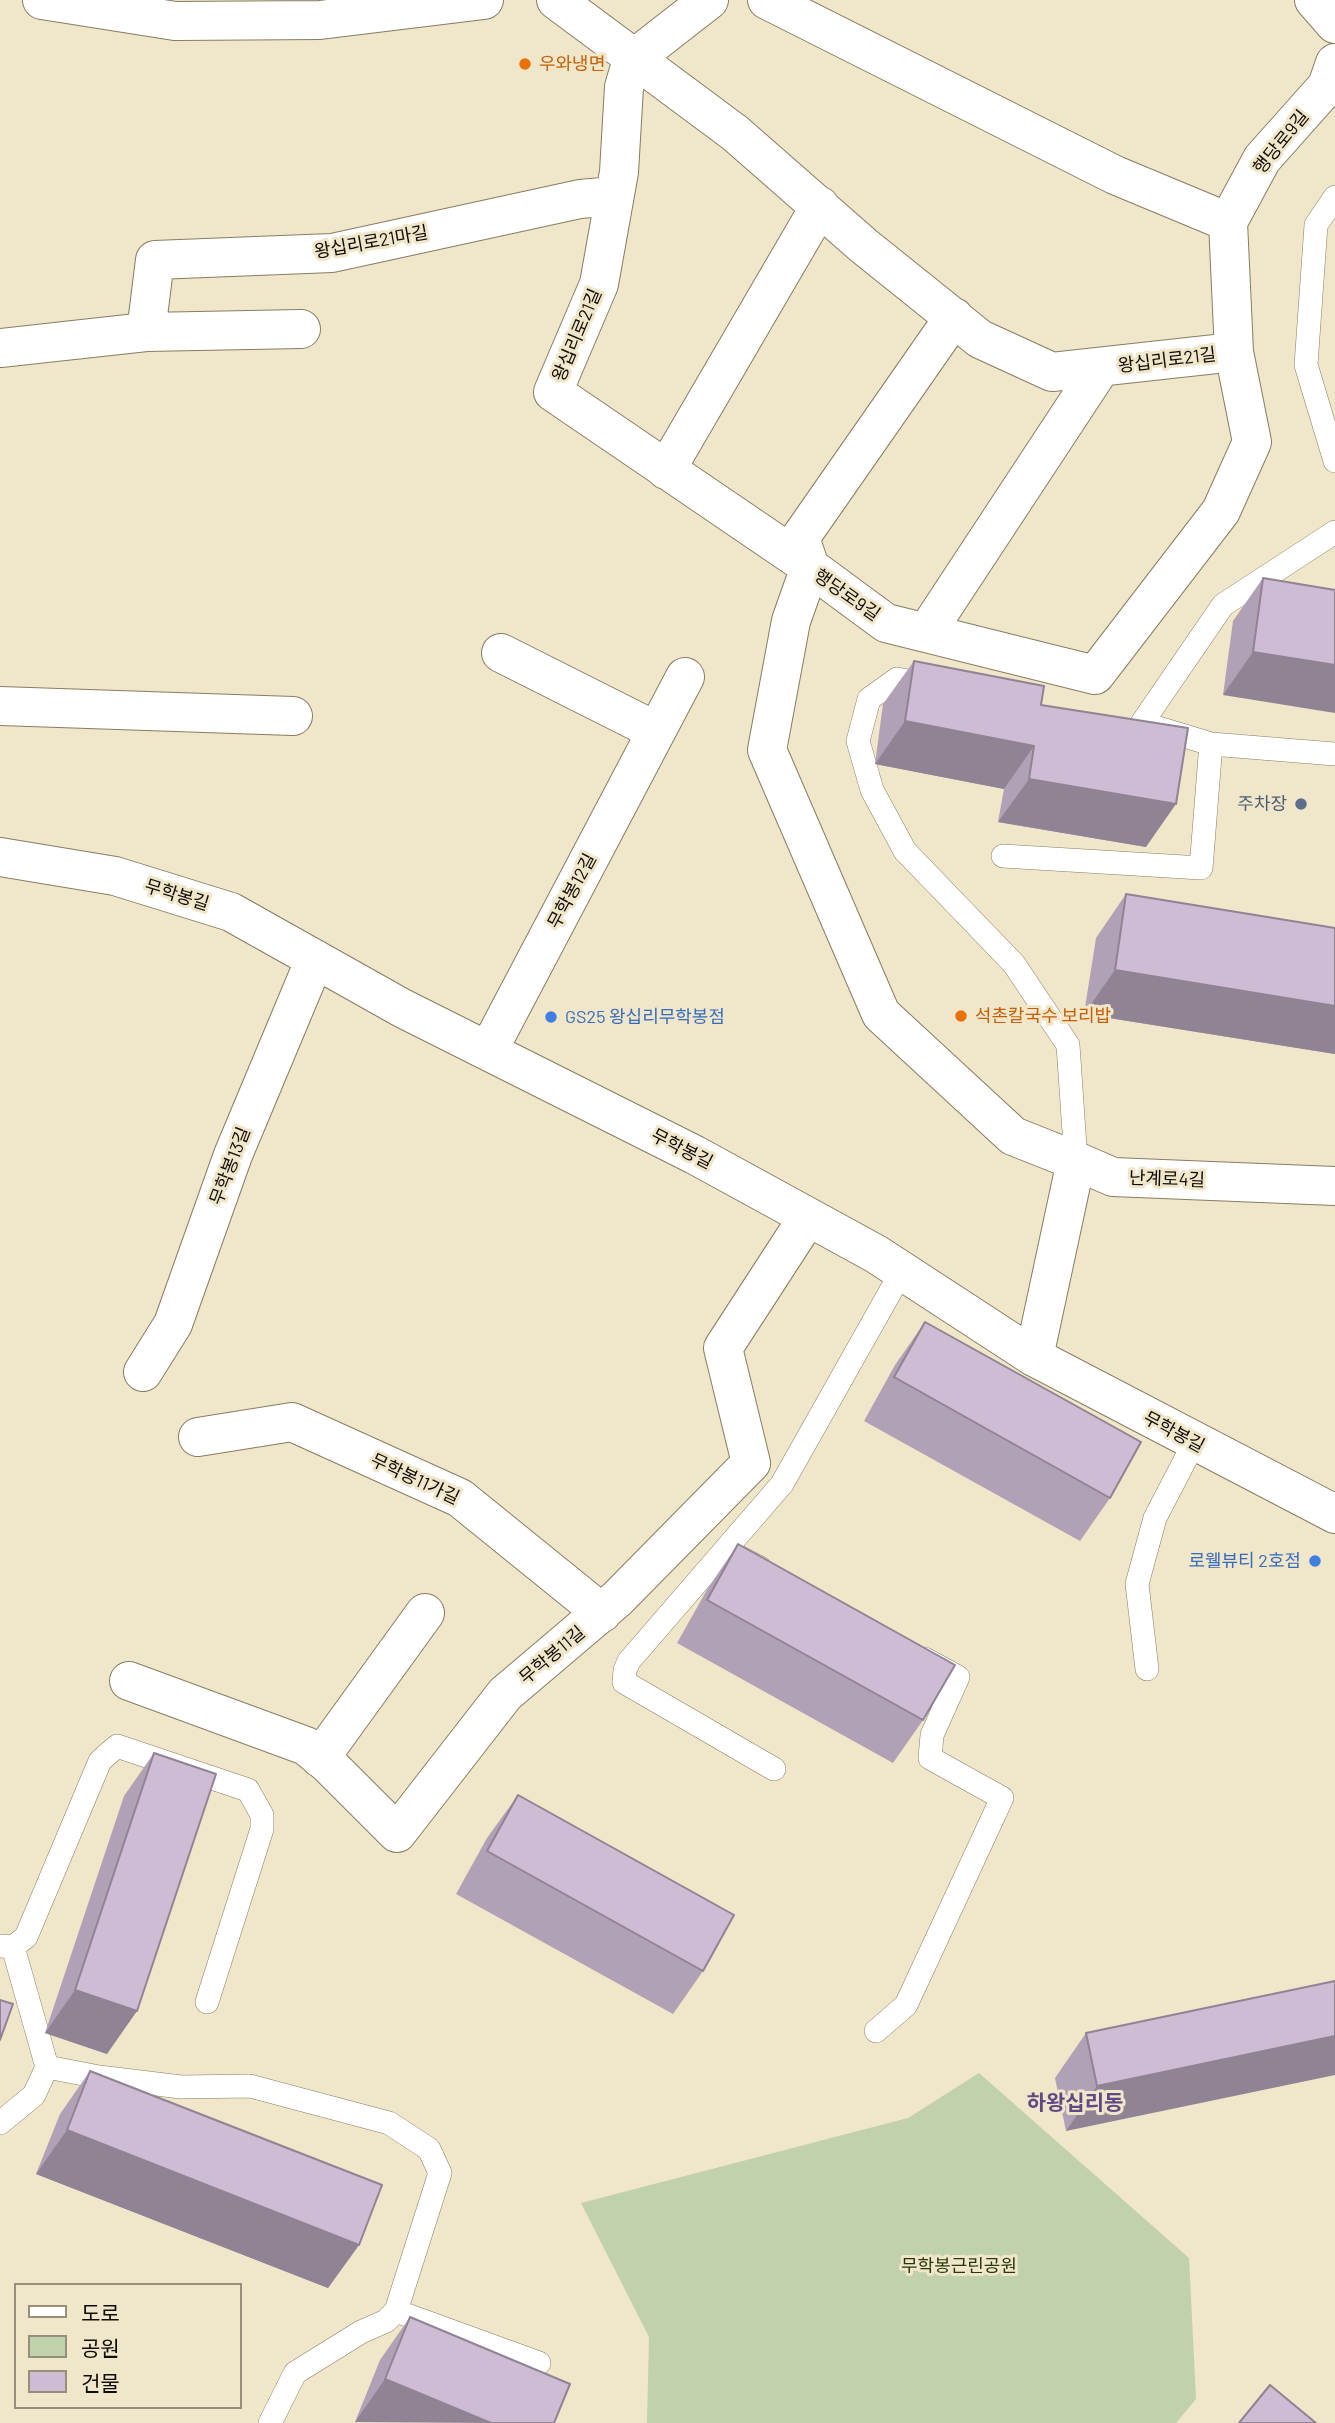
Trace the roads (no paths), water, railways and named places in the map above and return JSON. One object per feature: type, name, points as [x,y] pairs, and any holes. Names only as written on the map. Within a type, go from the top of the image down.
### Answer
[{"type":"street","points":[[42,0],[175,21],[320,20],[484,0]]},
{"type":"street","name":"왕십리로21길","points":[[556,0],[632,60],[735,133],[980,339],[1052,372],[1234,352]]},
{"type":"street","points":[[632,60],[709,0]]},
{"type":"street","points":[[767,0],[1115,175],[1228,222]]},
{"type":"street","points":[[1314,0],[1335,24]]},
{"type":"street","name":"왕십리로21길","points":[[632,60],[624,87],[614,196],[599,284],[553,392],[810,568]]},
{"type":"street","name":"행당로9길","points":[[1076,1161],[1013,1136],[881,1014],[767,750],[791,621],[810,568],[886,623],[1095,676],[1221,511],[1252,442],[1234,352],[1228,222],[1262,159],[1327,86],[1335,63]]},
{"type":"street","name":"왕십리로21마길","points":[[146,332],[156,260],[332,253],[580,199],[614,196]]},
{"type":"street","points":[[666,470],[820,206]]},
{"type":"street","points":[[810,568],[800,538],[954,317]]},
{"type":"street","points":[[0,348],[146,332],[301,329]]},
{"type":"street","name":"왕십리로21길","points":[[926,633],[1101,367]]},
{"type":"street","points":[[501,653],[656,731]]},
{"type":"street","name":"무학봉12길","points":[[488,1051],[685,677]]},
{"type":"street","points":[[0,706],[293,716]]},
{"type":"street","name":"무학봉길","points":[[0,856],[116,876],[230,912],[488,1051],[695,1155],[902,1271],[1034,1357],[1194,1443],[1335,1514]]},
{"type":"street","name":"무학봉13길","points":[[144,1372],[173,1324],[233,1155],[315,959]]},
{"type":"street","points":[[1034,1357],[1076,1161]]},
{"type":"street","name":"난계로4길","points":[[1076,1161],[1113,1177],[1335,1186]]},
{"type":"street","name":"무학봉11길","points":[[129,1681],[306,1746],[397,1833],[505,1694],[602,1613],[751,1463],[723,1348],[808,1217]]},
{"type":"street","name":"무학봉11가길","points":[[198,1437],[292,1422],[460,1498],[602,1613]]},
{"type":"street","points":[[320,1758],[425,1612]]},
{"type":"lane","points":[[1335,197],[1316,225],[1306,365],[1335,461]]},
{"type":"lane","points":[[1142,723],[1223,604],[1335,532]]},
{"type":"lane","points":[[951,689],[897,679],[869,699],[859,741],[872,790],[905,850],[1014,964],[1068,1045],[1076,1161]]},
{"type":"lane","points":[[1115,718],[1142,723],[1211,744],[1335,754]]},
{"type":"lane","points":[[1003,856],[1201,869],[1211,744]]},
{"type":"lane","points":[[774,1769],[624,1682],[629,1661],[782,1484],[902,1271]]},
{"type":"lane","points":[[1147,1669],[1137,1584],[1155,1518],[1194,1443]]},
{"type":"lane","points":[[725,1550],[774,1577]]},
{"type":"lane","points":[[876,2031],[906,2004],[1002,1798],[930,1758],[932,1735],[958,1676],[909,1650]]},
{"type":"lane","points":[[0,2123],[34,2095],[47,2067],[7,1947],[26,1937],[100,1761],[117,1746],[248,1790],[262,1815],[262,1829],[207,2002]]},
{"type":"lane","points":[[47,2067],[99,2077],[181,2087],[250,2086],[388,2123],[429,2149],[440,2174],[396,2311],[386,2321],[361,2332],[295,2373],[270,2423]]},
{"type":"lane","points":[[396,2311],[539,2362]]},
{"type":"place","name":"우와냉면","points":[[525,64]]},
{"type":"place","name":"주차장","points":[[1301,804]]},
{"type":"place","name":"석촌칼국수 보리밥","points":[[961,1016]]},
{"type":"place","name":"GS25 왕십리무학봉점","points":[[551,1017]]},
{"type":"place","name":"로웰뷰티 2호점","points":[[1315,1561]]},
{"type":"district","name":"하왕십리동","points":[[1075,2103]]},
{"type":"park label","name":"무학봉근린공원","points":[[959,2266]]}]
